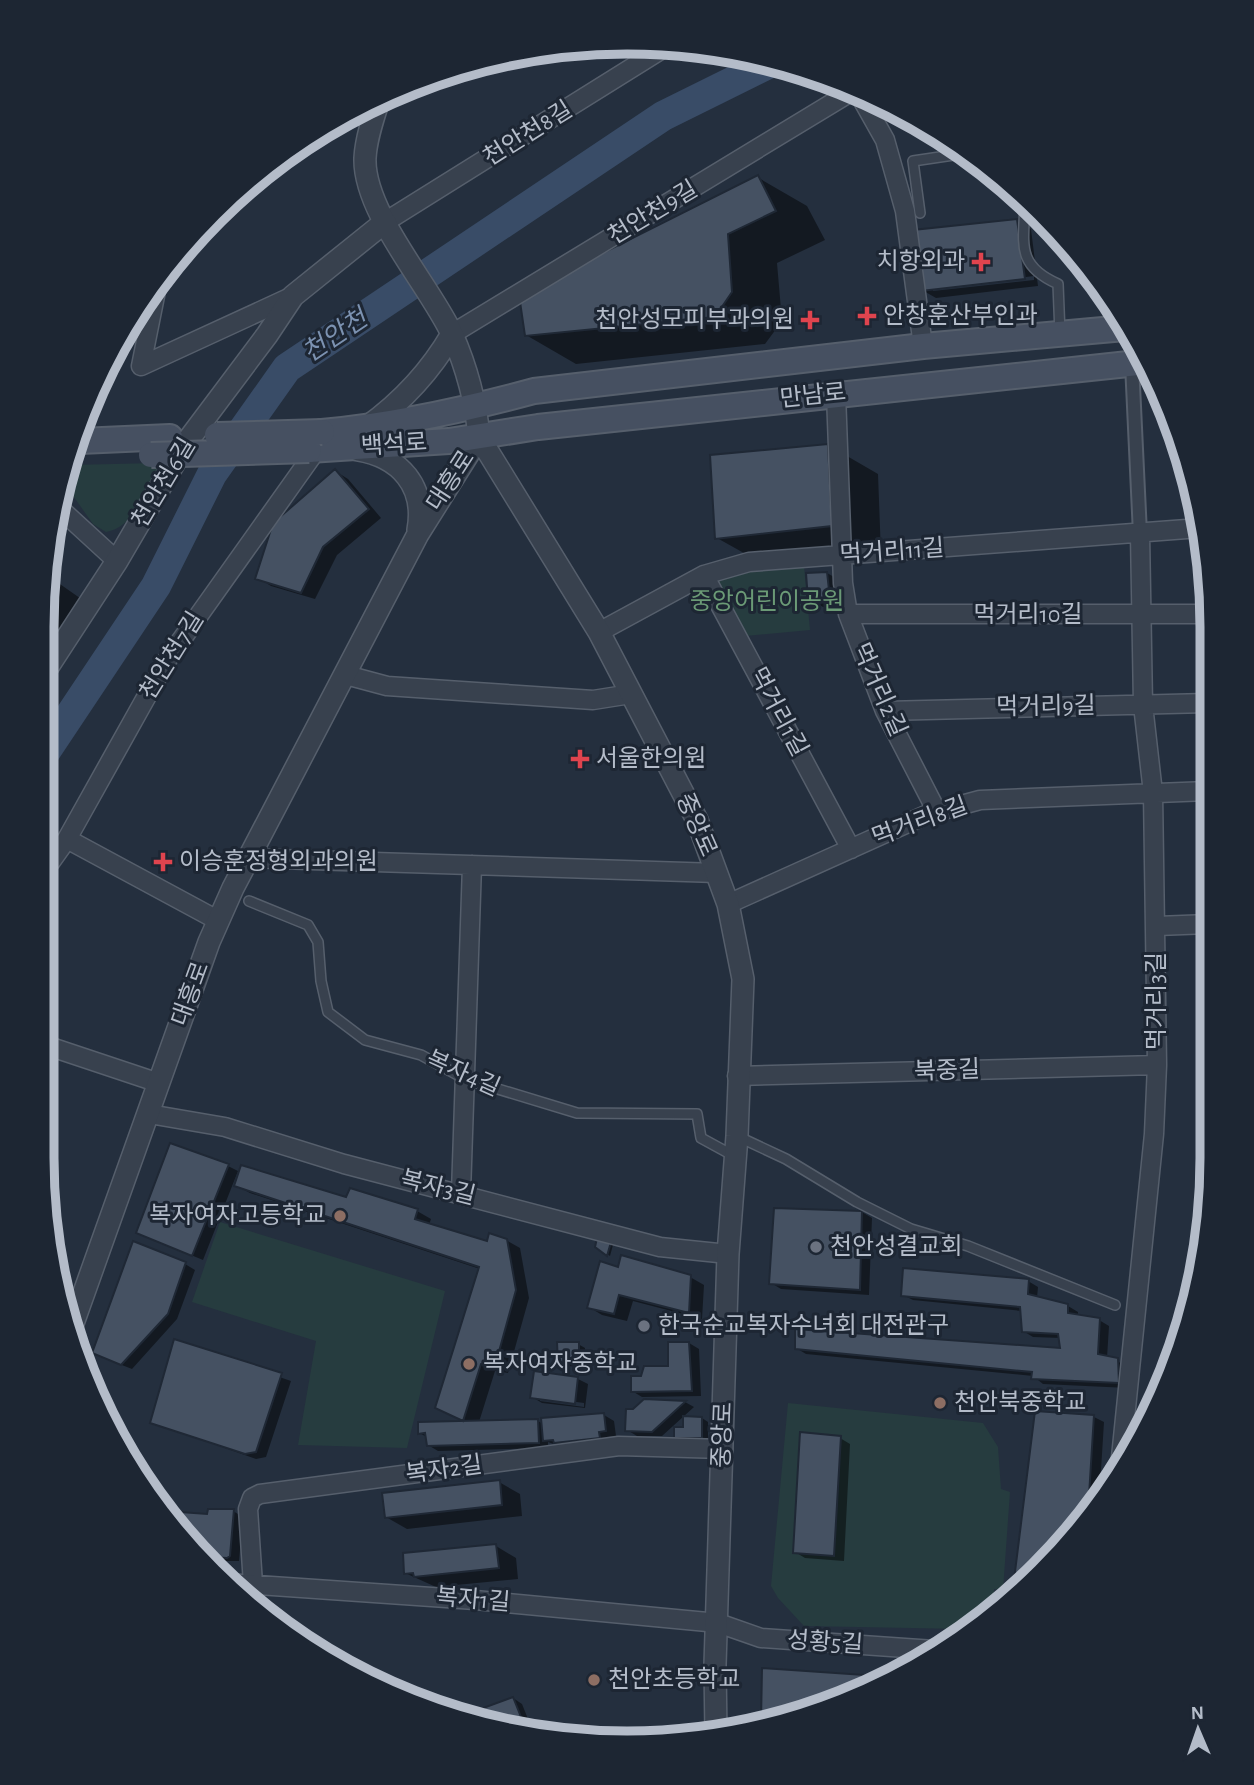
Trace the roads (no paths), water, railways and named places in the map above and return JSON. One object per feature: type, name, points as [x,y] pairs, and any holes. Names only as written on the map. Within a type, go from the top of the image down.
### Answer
[{"type":"main road","name":"만남로","points":[[476,407],[534,391],[923,346],[1115,329]]},
{"type":"main road","name":"만남로","points":[[479,438],[612,419],[1135,363]]},
{"type":"main road","points":[[606,383],[595,390],[589,403],[596,414],[612,419]]},
{"type":"main road","name":"백석로","points":[[316,443],[367,428],[476,407]]},
{"type":"main road","points":[[86,441],[170,437],[316,443]]},
{"type":"main road","name":"백석로","points":[[316,443],[346,448],[479,438]]},
{"type":"main road","points":[[81,457],[151,455],[316,443]]},
{"type":"street","name":"천안천8길","points":[[390,232],[654,55]]},
{"type":"street","name":"천안천9길","points":[[452,334],[845,98]]},
{"type":"street","points":[[865,106],[885,140],[905,211],[923,346]]},
{"type":"street","points":[[376,112],[365,159],[370,185],[390,232],[452,334],[476,407],[479,438]]},
{"type":"street","name":"천안천6길","points":[[153,306],[141,366],[293,296],[390,232]]},
{"type":"street","name":"천안천6길","points":[[54,658],[117,561],[186,443],[293,296]]},
{"type":"street","points":[[367,428],[394,407],[434,365],[452,334]]},
{"type":"street","points":[[1140,372],[1140,534]]},
{"type":"street","name":"먹거리2길","points":[[836,394],[842,555],[848,614],[885,710],[937,811]]},
{"type":"street","name":"대흥로","points":[[76,1314],[219,921],[249,858],[418,534],[479,438]]},
{"type":"street","name":"중앙로","points":[[479,438],[599,632],[697,820],[729,904],[743,979],[736,1147],[728,1254],[716,1724]]},
{"type":"street","name":"천안천7길","points":[[54,857],[67,839],[167,660],[316,443]]},
{"type":"street","points":[[346,448],[377,453],[394,461],[405,473],[419,500],[418,534]]},
{"type":"street","points":[[65,514],[117,561]]},
{"type":"street","name":"먹거리11길","points":[[599,632],[704,575],[749,562],[1191,529]]},
{"type":"street","name":"먹거리3길","points":[[1122,1445],[1154,1134],[1157,1065],[1153,793],[1143,705],[1140,534]]},
{"type":"street","name":"먹거리1길","points":[[704,575],[851,849]]},
{"type":"street","name":"먹거리10길","points":[[848,614],[1200,614]]},
{"type":"street","points":[[346,675],[387,686],[593,700],[631,694]]},
{"type":"street","name":"먹거리9길","points":[[885,710],[1200,703]]},
{"type":"street","name":"먹거리8길","points":[[729,904],[937,811],[980,800],[1200,791]]},
{"type":"street","points":[[67,839],[219,921]]},
{"type":"street","points":[[249,858],[717,873]]},
{"type":"street","points":[[461,1193],[472,865]]},
{"type":"street","points":[[1157,926],[1200,925]]},
{"type":"street","points":[[54,1048],[159,1083]]},
{"type":"street","name":"북중길","points":[[737,1076],[1157,1065]]},
{"type":"street","name":"복자3길","points":[[149,1114],[225,1127],[344,1164],[660,1247],[728,1254]]},
{"type":"street","name":"복자2길","points":[[253,1584],[248,1509],[252,1498],[260,1494],[619,1446],[723,1449]]},
{"type":"street","name":"복자1길","points":[[243,1584],[475,1600],[718,1623]]},
{"type":"street","name":"성황5길","points":[[718,1623],[761,1638],[921,1649]]},
{"type":"lane","points":[[920,213],[913,161],[951,155]]},
{"type":"lane","points":[[1025,215],[1024,246],[1028,264],[1037,275],[1058,284],[1060,334]]},
{"type":"lane","name":"복자4길","points":[[249,901],[308,925],[318,942],[321,981],[328,1012],[365,1040],[421,1055],[465,1079],[577,1113],[697,1114],[701,1138],[736,1147]]},
{"type":"lane","points":[[736,1147],[786,1159],[857,1202],[911,1229],[981,1250],[1115,1305]]},
{"type":"waterway","name":"천안천","points":[[54,739],[156,586],[212,474],[287,368],[663,116],[757,69]]},
{"type":"place","name":"치항외과","points":[[981,262]]},
{"type":"place","name":"안창훈산부인과","points":[[867,316]]},
{"type":"place","name":"천안성모피부과의원","points":[[810,320]]},
{"type":"place","name":"서울한의원","points":[[580,759]]},
{"type":"place","name":"이승훈정형외과의원","points":[[163,862]]},
{"type":"place","name":"복자여자고등학교","points":[[340,1216]]},
{"type":"place","name":"천안성결교회","points":[[816,1247]]},
{"type":"place","name":"한국순교복자수녀회 대전관구","points":[[644,1326]]},
{"type":"place","name":"복자여자중학교","points":[[469,1364]]},
{"type":"place","name":"천안북중학교","points":[[940,1403]]},
{"type":"place","name":"천안초등학교","points":[[594,1680]]},
{"type":"park label","name":"중앙어린이공원","points":[[767,602]]}]
